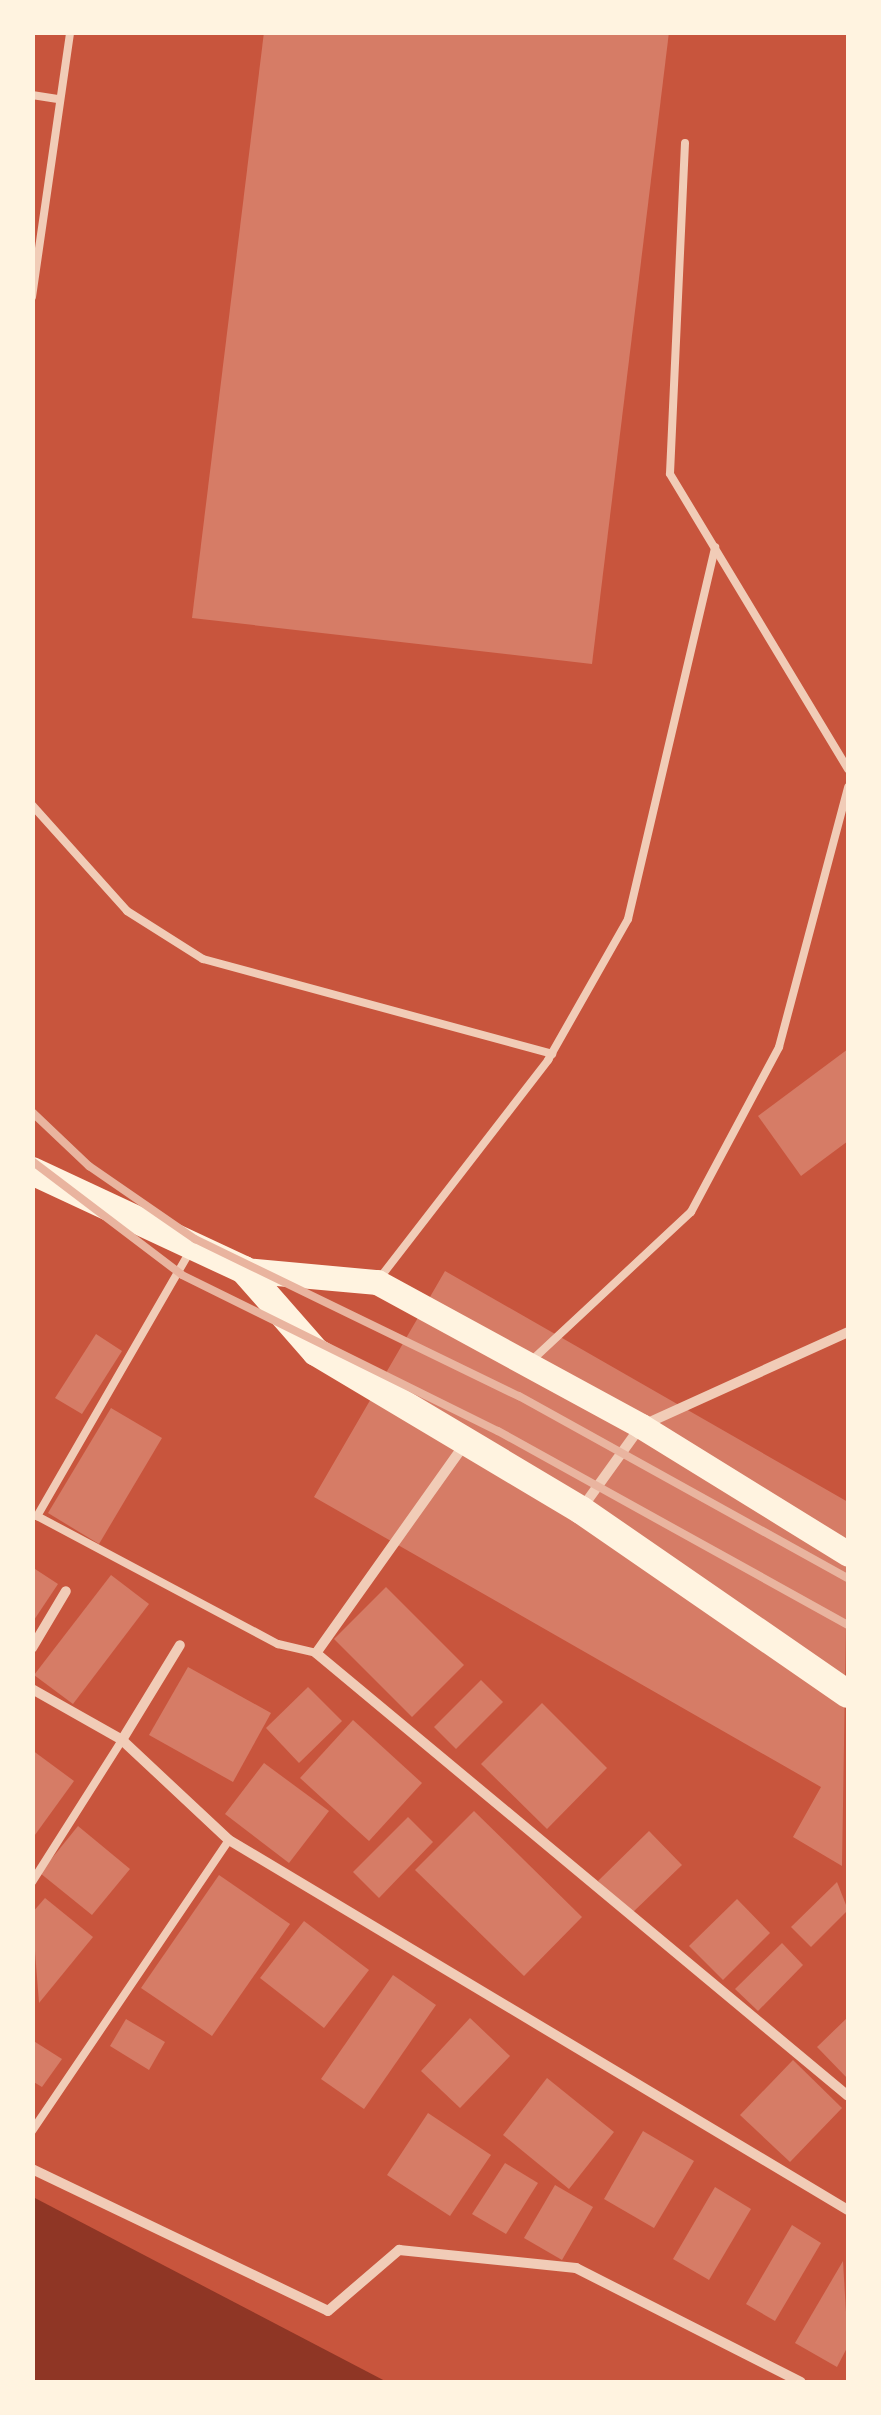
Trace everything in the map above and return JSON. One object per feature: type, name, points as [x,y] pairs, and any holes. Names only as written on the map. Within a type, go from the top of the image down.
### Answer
[{"type":"highway","points":[[32,1170],[190,1250],[244,1270],[316,1352],[581,1510],[848,1694]]},
{"type":"main road","points":[[244,1270],[377,1282],[641,1426],[848,1554]]},
{"type":"street","points":[[581,1510],[641,1426],[848,1332]]},
{"type":"street","points":[[467,1441],[316,1653],[848,2096]]},
{"type":"street","points":[[32,1648],[66,1591]]},
{"type":"street","points":[[122,1740],[180,1645]]},
{"type":"street","points":[[32,1689],[122,1740],[228,1840],[848,2210]]},
{"type":"street","points":[[32,2168],[328,2310],[400,2250],[576,2268],[801,2382]]},
{"type":"lane","points":[[32,298],[70,32]]},
{"type":"lane","points":[[32,95],[58,98]]},
{"type":"lane","points":[[686,142],[670,474],[848,768]]},
{"type":"lane","points":[[377,1282],[552,1054],[628,920],[715,547]]},
{"type":"lane","points":[[526,1366],[691,1212],[779,1047],[848,787]]},
{"type":"lane","points":[[32,805],[127,911],[203,958],[552,1054]]},
{"type":"lane","points":[[190,1250],[37,1516],[278,1644],[316,1653]]},
{"type":"lane","points":[[32,1882],[122,1740]]},
{"type":"lane","points":[[32,2131],[228,1840]]},
{"type":"shaded area","points":[[33,2197],[387,2382],[33,2382]]},
{"type":"building","points":[[264,32],[669,32],[592,664],[192,618]]},
{"type":"building","points":[[848,1049],[848,1141],[801,1176],[758,1116]]},
{"type":"building","points":[[445,1271],[848,1502],[842,1866],[793,1837],[821,1787],[314,1497]]},
{"type":"building","points":[[96,1334],[122,1351],[82,1414],[55,1398]]},
{"type":"building","points":[[111,1408],[162,1438],[99,1544],[48,1513]]},
{"type":"building","points":[[32,1567],[58,1584],[32,1623]]},
{"type":"building","points":[[111,1575],[149,1604],[73,1704],[34,1675]]},
{"type":"building","points":[[386,1587],[464,1665],[412,1717],[334,1639]]},
{"type":"building","points":[[188,1667],[271,1713],[233,1782],[149,1735]]},
{"type":"building","points":[[481,1680],[503,1702],[456,1749],[434,1727]]},
{"type":"building","points":[[308,1687],[342,1721],[299,1763],[266,1728]]},
{"type":"building","points":[[542,1703],[607,1768],[547,1829],[481,1764]]},
{"type":"building","points":[[353,1720],[422,1783],[369,1841],[300,1778]]},
{"type":"building","points":[[32,1750],[74,1781],[32,1839]]},
{"type":"building","points":[[264,1763],[329,1811],[289,1863],[225,1814]]},
{"type":"building","points":[[474,1811],[582,1917],[524,1976],[415,1870]]},
{"type":"building","points":[[408,1817],[433,1842],[379,1898],[353,1872]]},
{"type":"building","points":[[78,1826],[130,1869],[92,1915],[40,1873]]},
{"type":"building","points":[[649,1831],[682,1865],[631,1914],[598,1881]]},
{"type":"building","points":[[219,1875],[290,1924],[212,2036],[141,1988]]},
{"type":"building","points":[[837,1882],[848,1910],[811,1947],[791,1927]]},
{"type":"building","points":[[45,1898],[93,1937],[39,2003],[32,1913]]},
{"type":"building","points":[[737,1899],[770,1933],[723,1980],[689,1946]]},
{"type":"building","points":[[304,1921],[369,1970],[324,2028],[260,1978]]},
{"type":"building","points":[[782,1943],[803,1965],[758,2011],[735,1989]]},
{"type":"building","points":[[393,1975],[436,2005],[364,2109],[321,2079]]},
{"type":"building","points":[[848,2017],[848,2079],[817,2047]]},
{"type":"building","points":[[470,2018],[510,2056],[460,2108],[421,2071]]},
{"type":"building","points":[[126,2019],[165,2042],[149,2070],[110,2046]]},
{"type":"building","points":[[32,2040],[62,2059],[42,2087],[32,2081]]},
{"type":"building","points":[[793,2060],[842,2108],[790,2162],[740,2115]]},
{"type":"building","points":[[547,2078],[614,2132],[569,2189],[503,2135]]},
{"type":"building","points":[[428,2113],[491,2155],[450,2216],[387,2175]]},
{"type":"building","points":[[643,2131],[694,2161],[654,2228],[604,2199]]},
{"type":"building","points":[[505,2163],[538,2183],[506,2234],[472,2214]]},
{"type":"building","points":[[555,2185],[593,2207],[562,2260],[524,2238]]},
{"type":"building","points":[[715,2187],[751,2209],[709,2280],[673,2259]]},
{"type":"building","points":[[792,2225],[821,2243],[775,2321],[746,2304]]},
{"type":"building","points":[[843,2261],[848,2346],[837,2367],[795,2343]]},
{"type":"railway","points":[[32,1112],[89,1166],[195,1239],[519,1396],[848,1578]]},
{"type":"railway","points":[[32,1161],[182,1275],[498,1431],[848,1625]]}]
